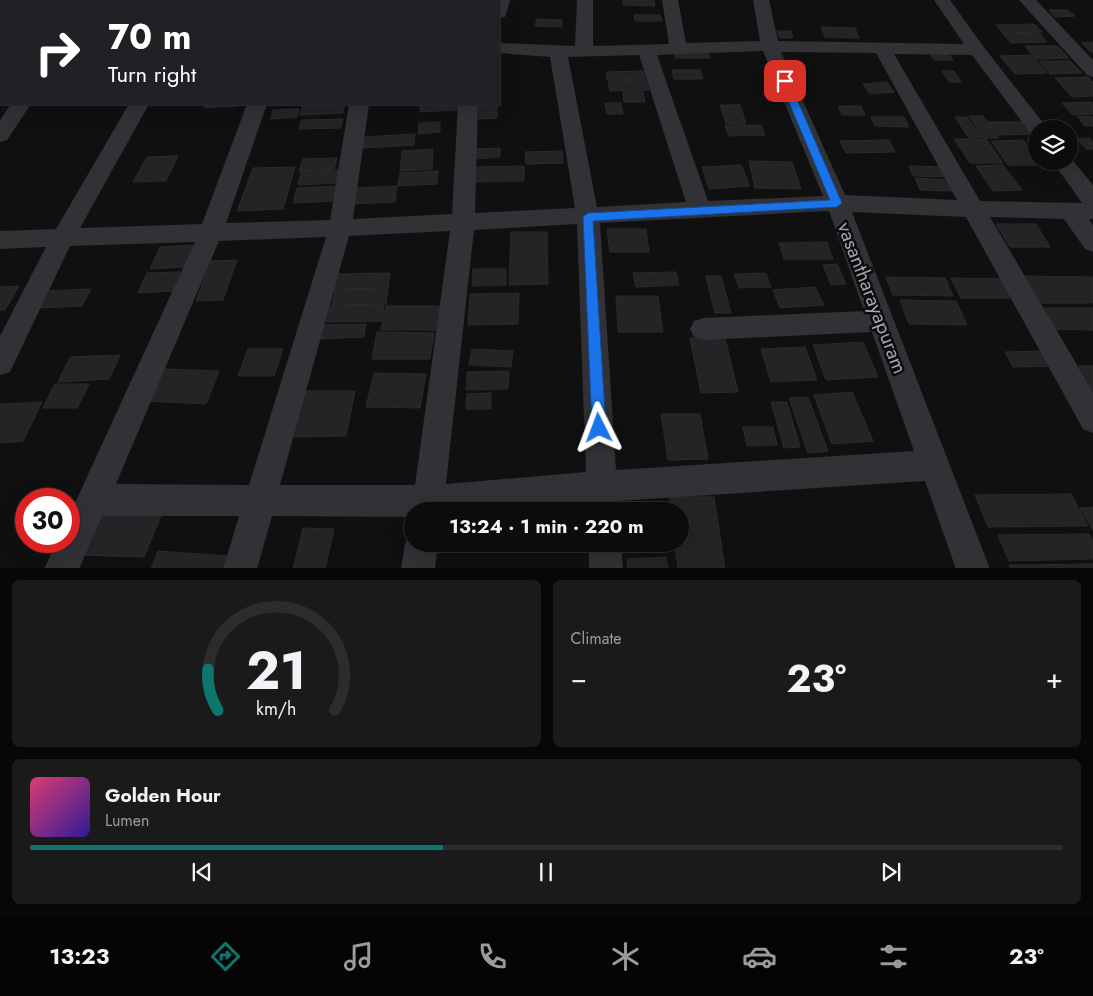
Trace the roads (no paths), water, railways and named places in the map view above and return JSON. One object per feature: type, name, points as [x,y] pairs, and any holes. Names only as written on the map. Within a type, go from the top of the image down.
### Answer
[{"type":"street","points":[[584,50],[585,0]]},
{"type":"street","points":[[670,0],[678,48]]},
{"type":"street","name":"vasantharayapuram","points":[[761,0],[770,46],[837,203],[973,568]]},
{"type":"street","points":[[942,0],[977,50],[1031,120]]},
{"type":"street","points":[[1027,0],[1093,71]]},
{"type":"street","points":[[500,48],[558,52],[646,48],[770,46],[977,50]]},
{"type":"street","points":[[646,48],[700,210]]},
{"type":"street","points":[[882,49],[1093,419]]},
{"type":"street","points":[[558,52],[588,217],[602,498]]},
{"type":"street","points":[[0,135],[20,105]]},
{"type":"street","points":[[0,363],[63,237],[138,105]]},
{"type":"street","points":[[60,568],[93,500],[211,232],[256,105]]},
{"type":"street","points":[[240,568],[340,228],[359,105]]},
{"type":"street","points":[[428,502],[463,222],[468,105]]},
{"type":"street","points":[[1069,170],[1093,201]]},
{"type":"street","points":[[0,240],[340,228],[837,203],[974,209],[1082,211],[1093,243]]},
{"type":"street","points":[[702,329],[881,321]]},
{"type":"street","points":[[514,502],[602,498],[935,465]]},
{"type":"street","points":[[93,500],[259,500],[404,505]]},
{"type":"street","points":[[418,568],[421,552]]},
{"type":"street","points":[[605,552],[606,568]]}]
